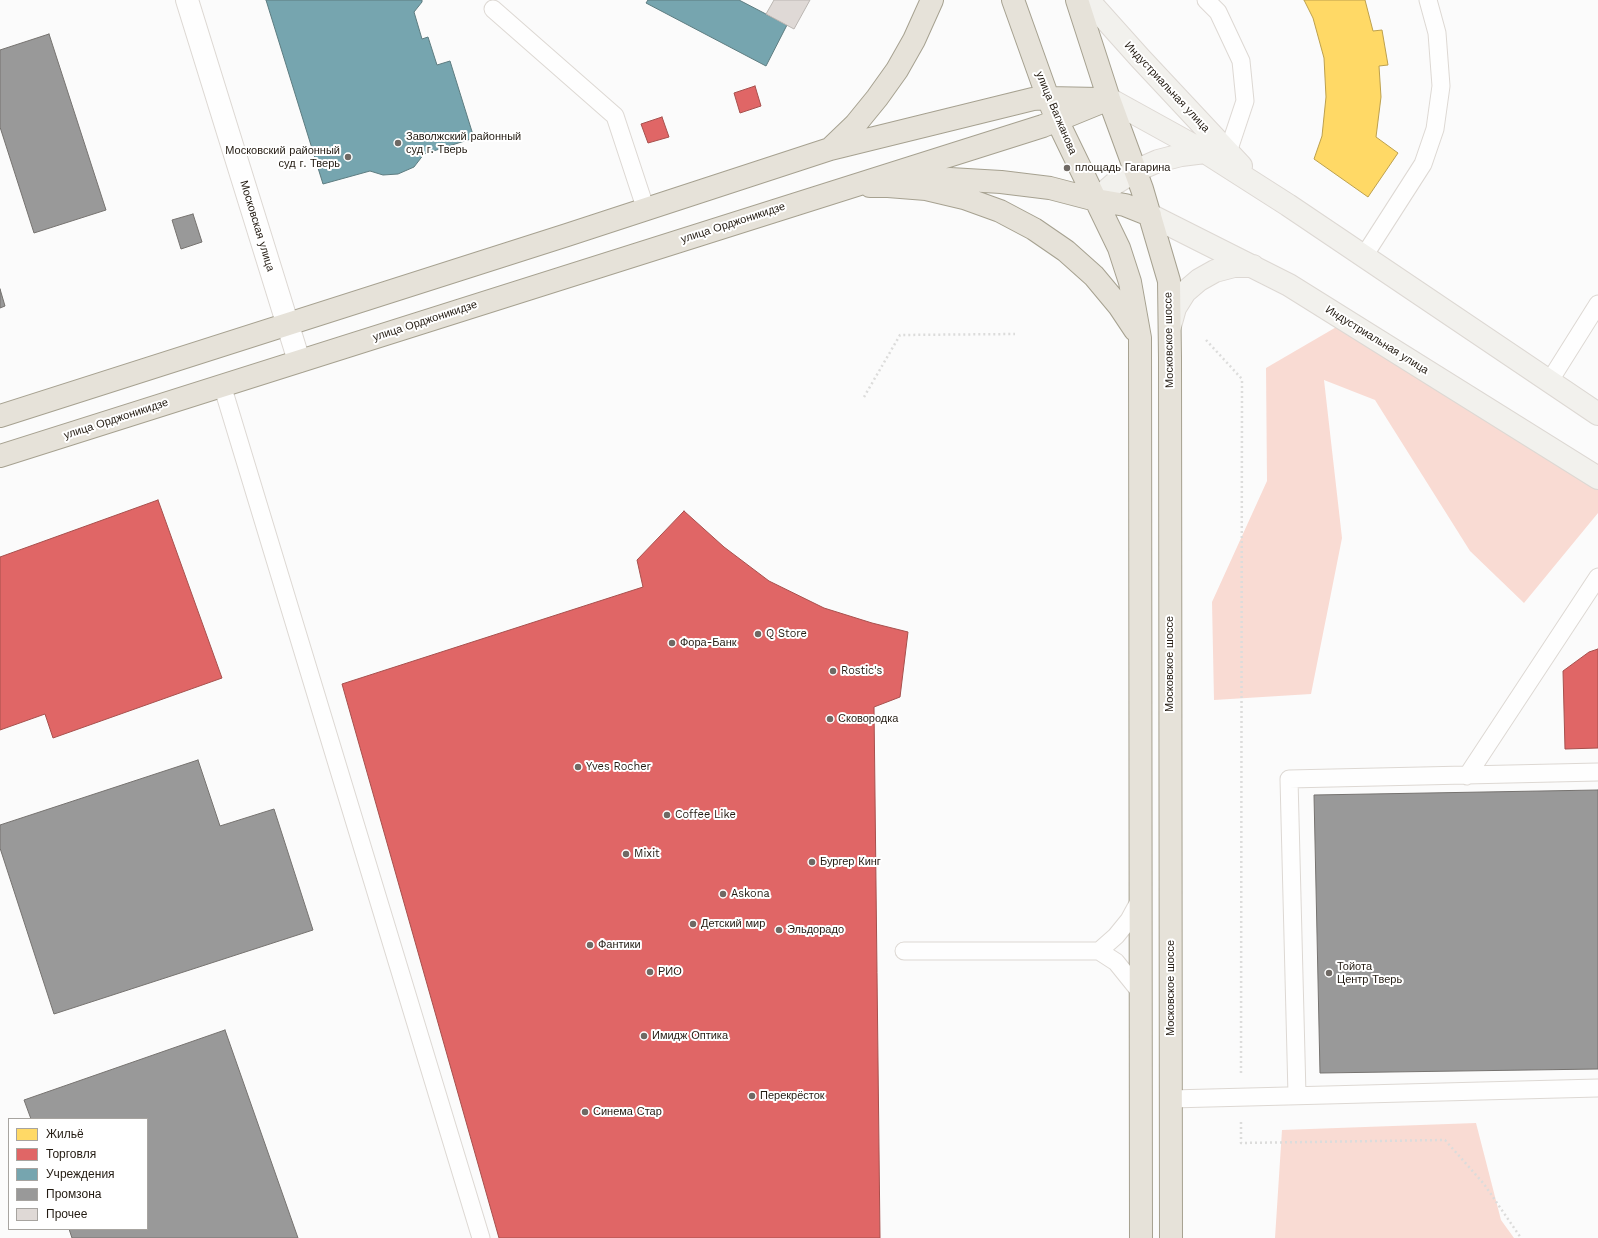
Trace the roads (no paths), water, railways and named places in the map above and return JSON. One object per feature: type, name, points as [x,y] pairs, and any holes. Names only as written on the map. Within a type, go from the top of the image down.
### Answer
[{"type":"main road","points":[[830,149],[859,120],[897,70],[914,40],[932,0]]},
{"type":"main road","name":"улица Вагжанова","points":[[1013,0],[1057,120],[1119,248],[1130,282],[1140,338]]},
{"type":"main road","points":[[1077,0],[1109,100]]},
{"type":"main road","points":[[0,416],[646,210],[830,149],[1033,99],[1109,100]]},
{"type":"main road","points":[[849,187],[1057,120],[1109,100]]},
{"type":"main road","name":"Московское шоссе","points":[[1109,100],[1150,215],[1168,281],[1170,326],[1171,1238]]},
{"type":"main road","points":[[849,187],[900,181],[950,179],[1001,182],[1050,188],[1096,200],[1126,205],[1150,215]]},
{"type":"main road","points":[[849,187],[888,186],[926,190],[964,198],[1000,211],[1027,225],[1066,251],[1094,276],[1119,306],[1140,338],[1141,1238]]},
{"type":"main road","name":"улица Орджоникидзе","points":[[0,456],[849,187]]},
{"type":"street","name":"Московская улица","points":[[187,0],[299,361]]},
{"type":"street","name":"Индустриальная улица","points":[[1088,0],[1140,58],[1264,190]]},
{"type":"street","name":"Индустриальная улица","points":[[1109,100],[1205,152],[1364,256],[1598,414]]},
{"type":"street","points":[[1096,200],[1114,184],[1135,171],[1181,155],[1205,152]]},
{"type":"street","name":"Индустриальная улица","points":[[1150,215],[1289,285],[1598,478]]},
{"type":"street","points":[[1170,326],[1175,308],[1185,292],[1199,280],[1215,271],[1234,266],[1253,266]]},
{"type":"lane","points":[[1206,0],[1218,12],[1241,61],[1245,101],[1228,152]]},
{"type":"lane","points":[[1364,256],[1423,164],[1435,129],[1441,86],[1437,32],[1428,0]]},
{"type":"lane","points":[[493,9],[615,116],[646,210]]},
{"type":"lane","points":[[1549,382],[1598,304]]},
{"type":"lane","points":[[222,385],[481,1238]]},
{"type":"lane","points":[[1467,776],[1598,576]]},
{"type":"lane","points":[[1297,1095],[1289,779],[1598,772]]},
{"type":"lane","points":[[1099,951],[1116,936],[1129,920],[1141,898]]},
{"type":"lane","points":[[904,951],[1099,951],[1116,962],[1141,993]]},
{"type":"lane","points":[[1171,1099],[1598,1088]]},
{"type":"place","name":"Заволжский районный суд г. Тверь","points":[[398,143]]},
{"type":"place","name":"Московский районный суд г. Тверь","points":[[348,157]]},
{"type":"place","name":"площадь Гагарина","points":[[1067,168]]},
{"type":"place","name":"Q Store","points":[[758,634]]},
{"type":"place","name":"Фора-Банк","points":[[672,643]]},
{"type":"place","name":"Rostic's","points":[[833,671]]},
{"type":"place","name":"Сковородка","points":[[830,719]]},
{"type":"place","name":"Yves Rocher","points":[[578,767]]},
{"type":"place","name":"Coffee Like","points":[[667,815]]},
{"type":"place","name":"Mixit","points":[[626,854]]},
{"type":"place","name":"Бургер Кинг","points":[[812,862]]},
{"type":"place","name":"Askona","points":[[723,894]]},
{"type":"place","name":"Детский мир","points":[[693,924]]},
{"type":"place","name":"Эльдорадо","points":[[779,930]]},
{"type":"place","name":"Фантики","points":[[590,945]]},
{"type":"place","name":"РИО","points":[[650,972]]},
{"type":"place","name":"Тойота Центр Тверь","points":[[1329,973]]},
{"type":"place","name":"Имидж Оптика","points":[[644,1036]]},
{"type":"place","name":"Перекрёсток","points":[[752,1096]]},
{"type":"place","name":"Синема Стар","points":[[585,1112]]}]
